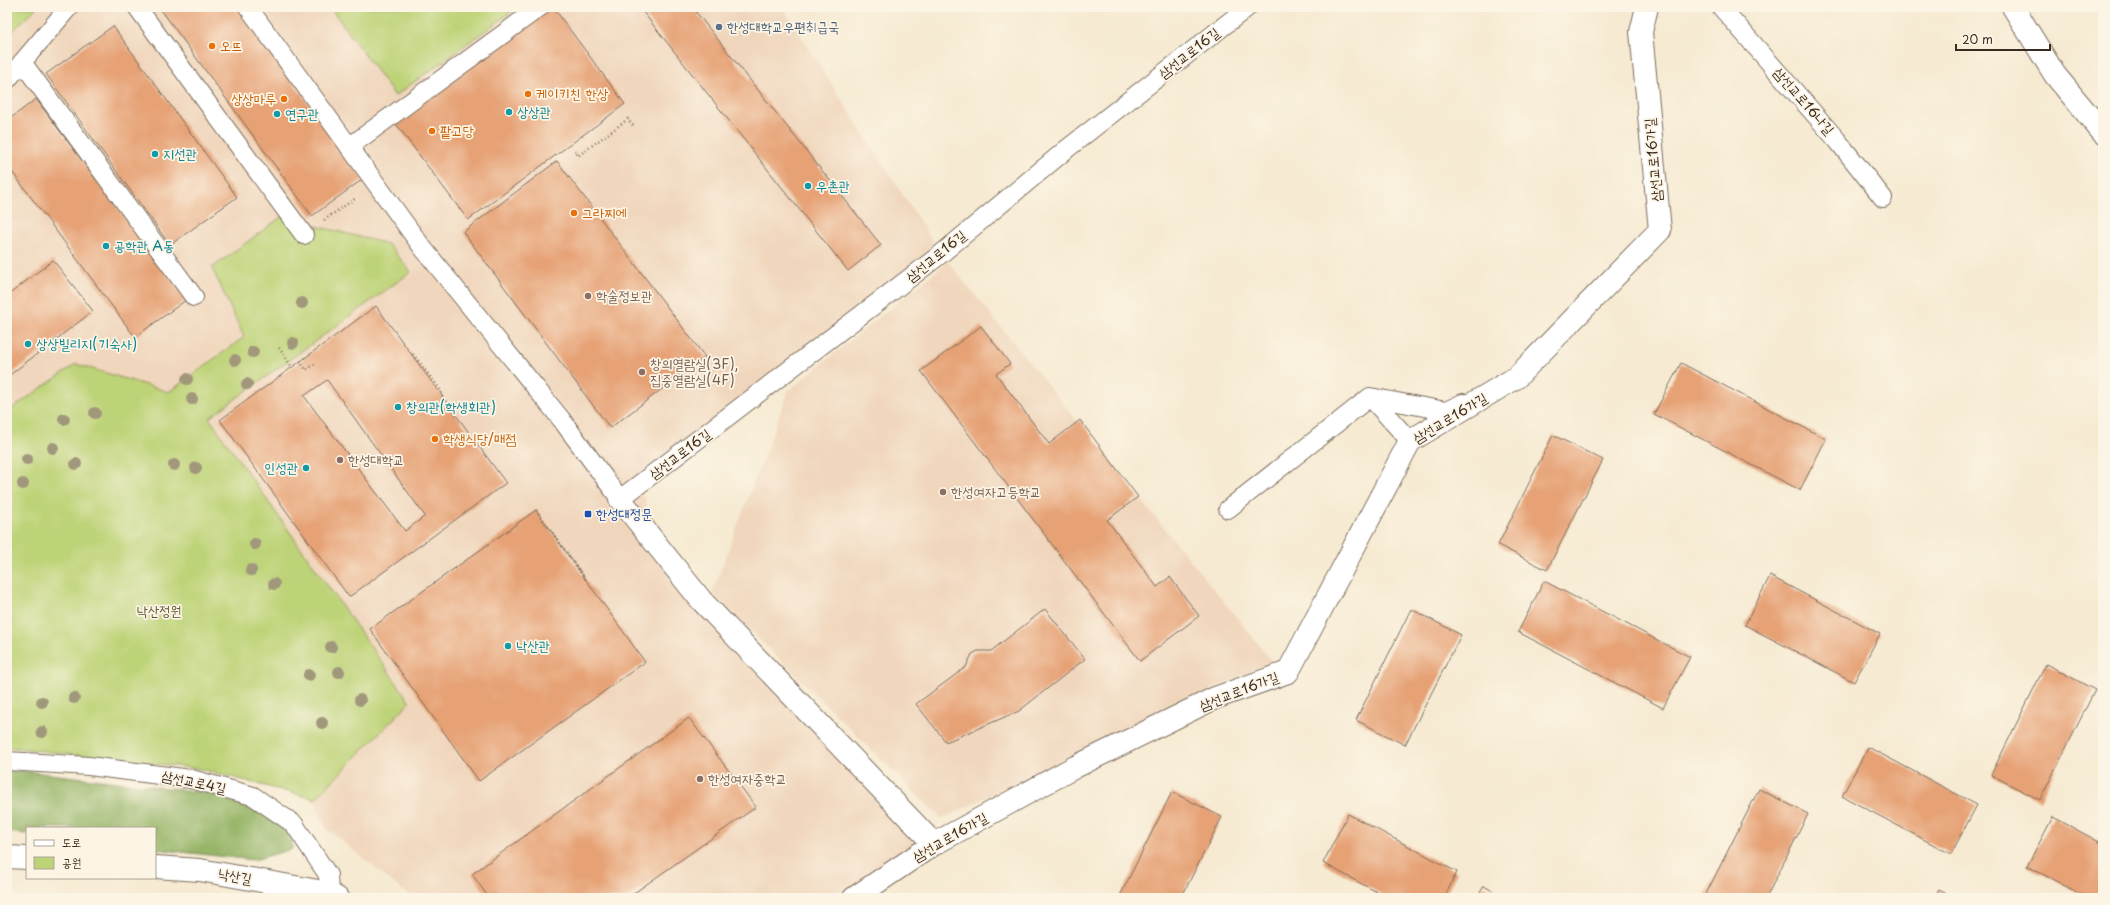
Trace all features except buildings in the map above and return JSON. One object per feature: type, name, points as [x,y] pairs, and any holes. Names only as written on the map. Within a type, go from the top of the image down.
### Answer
[{"type":"street","name":"삼선교로16가길","points":[[854,898],[934,844],[1074,767],[1208,701],[1288,672],[1410,441],[1517,377],[1660,230],[1641,32],[1647,7]]},
{"type":"street","points":[[2013,7],[2055,75],[2103,133]]},
{"type":"street","points":[[620,499],[701,600],[934,844]]},
{"type":"street","points":[[7,857],[26,858]]},
{"type":"street","name":"낙산길","points":[[156,867],[200,870],[333,895]]},
{"type":"lane","points":[[7,80],[70,7]]},
{"type":"lane","points":[[137,7],[304,235]]},
{"type":"lane","points":[[248,7],[422,247],[561,419],[620,499]]},
{"type":"lane","points":[[350,147],[540,7]]},
{"type":"lane","name":"삼선교로16길","points":[[620,499],[941,254],[1068,148],[1248,7]]},
{"type":"lane","name":"삼선교로16나길","points":[[1721,7],[1838,140],[1883,198]]},
{"type":"lane","points":[[22,62],[194,297]]},
{"type":"lane","name":"삼선교로16가길","points":[[1370,397],[1446,411],[1517,377]]},
{"type":"lane","points":[[1228,509],[1370,397],[1410,441]]},
{"type":"lane","name":"삼선교로4길","points":[[7,761],[89,766],[191,779],[252,796],[294,824],[328,875],[333,895]]},
{"type":"path","points":[[575,150],[578,156],[628,119],[632,126]]},
{"type":"path","points":[[304,235],[376,183]]},
{"type":"path","points":[[279,348],[292,367]]},
{"type":"path","points":[[413,354],[442,392],[440,394]]},
{"type":"path","points":[[300,361],[306,370],[315,364]]},
{"type":"path","points":[[536,510],[586,580]]},
{"type":"shaded area","name":"한성대학교","points":[[7,7],[782,7],[941,254],[639,491],[645,499],[650,536],[934,844],[846,898],[412,898],[326,828],[310,790],[201,763],[7,737]]},
{"type":"shaded area","name":"한성여자고등학교","points":[[948,262],[1272,661],[942,819],[712,593],[789,390]]},
{"type":"green space","points":[[7,7],[37,7],[10,34],[7,31]]},
{"type":"green space","points":[[330,7],[518,7],[395,96]]},
{"type":"green space","name":"낙산정원","points":[[281,217],[388,244],[411,272],[209,418],[410,702],[315,799],[201,769],[7,747],[7,412],[76,364],[169,392],[244,337],[212,268]]},
{"type":"green space","points":[[7,769],[209,793],[262,813],[282,825],[292,841],[292,849],[254,860],[156,849],[156,827],[26,827],[26,834],[7,832]]},
{"type":"place","name":"한성대학교우편취급국","points":[[719,27]]},
{"type":"place","name":"오뜨","points":[[212,46]]},
{"type":"place","name":"케이키친 한상","points":[[528,94]]},
{"type":"place","name":"상상마루","points":[[284,99]]},
{"type":"place","name":"상상관","points":[[509,112]]},
{"type":"place","name":"연구관","points":[[277,114]]},
{"type":"place","name":"팥고당","points":[[432,131]]},
{"type":"place","name":"지선관","points":[[155,154]]},
{"type":"place","name":"우촌관","points":[[808,186]]},
{"type":"place","name":"그라찌에","points":[[574,213]]},
{"type":"place","name":"공학관 A동","points":[[106,246]]},
{"type":"place","name":"학술정보관","points":[[588,296]]},
{"type":"place","name":"상상빌리지(기숙사)","points":[[28,344]]},
{"type":"place","name":"창의열람실(3F), 집중열람실(4F)","points":[[642,372]]},
{"type":"place","name":"창의관(학생회관)","points":[[398,407]]},
{"type":"place","name":"학생식당/매점","points":[[435,439]]},
{"type":"place","name":"한성대학교","points":[[340,460]]},
{"type":"place","name":"인성관","points":[[306,468]]},
{"type":"place","name":"한성여자고등학교","points":[[943,492]]},
{"type":"place","name":"한성대정문","points":[[588,514]]},
{"type":"place","name":"낙산관","points":[[508,646]]},
{"type":"place","name":"한성여자중학교","points":[[700,779]]}]
